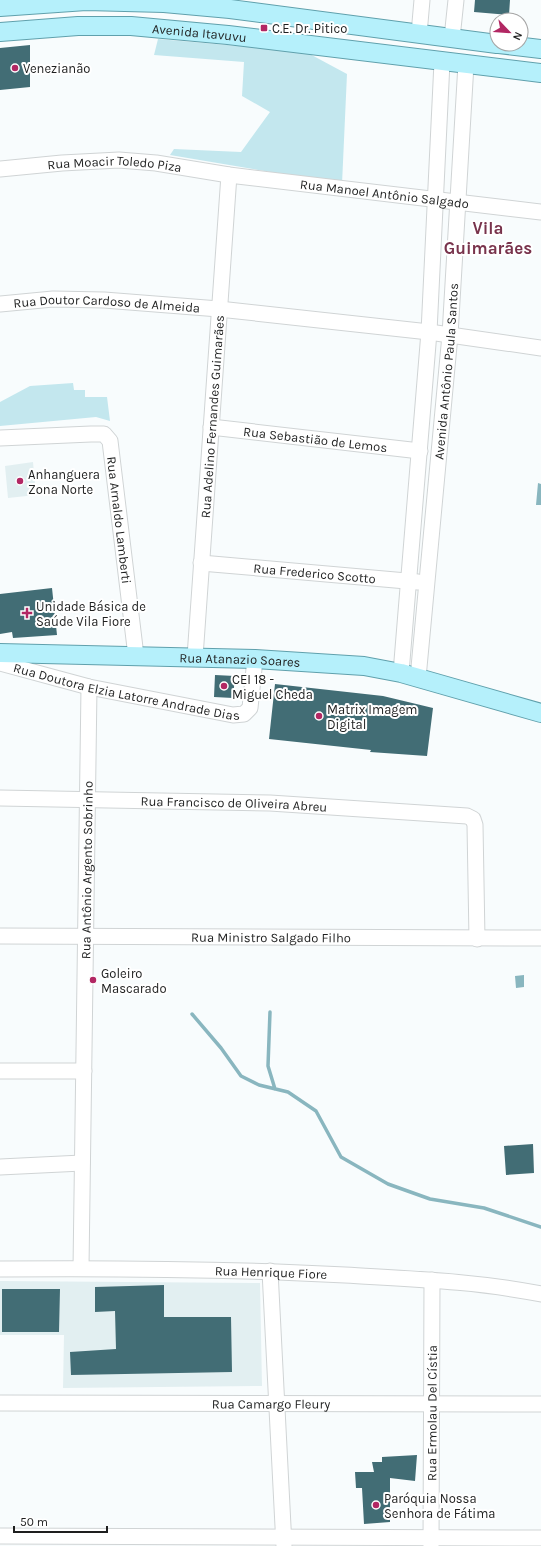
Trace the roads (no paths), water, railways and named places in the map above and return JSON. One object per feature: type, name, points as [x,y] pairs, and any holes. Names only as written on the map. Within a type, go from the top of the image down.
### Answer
[{"type":"main road","name":"Avenida Itavuvu","points":[[0,6],[86,1],[200,3],[489,43]]},
{"type":"main road","name":"Avenida Itavuvu","points":[[0,32],[78,26],[131,26],[242,37],[541,73]]},
{"type":"main road","name":"Avenida Itavuvu","points":[[529,48],[541,49]]},
{"type":"main road","name":"Rua Atanazio Soares","points":[[0,653],[29,663],[136,656],[255,659],[364,666],[401,673],[541,713]]},
{"type":"street","points":[[418,34],[422,0]]},
{"type":"street","points":[[452,38],[456,0]]},
{"type":"street","name":"Avenida Antônio Paula Santos","points":[[401,673],[429,332],[442,62]]},
{"type":"street","name":"Avenida Antônio Paula Santos","points":[[418,678],[450,335],[466,64]]},
{"type":"street","name":"Rua Moacir Toledo Piza","points":[[0,169],[62,163],[119,160],[156,163],[229,176]]},
{"type":"street","name":"Rua Manoel Antônio Salgado","points":[[229,176],[541,212]]},
{"type":"street","name":"Rua Adelino Fernandes Guimarães","points":[[195,657],[229,176]]},
{"type":"street","name":"Rua Doutor Cardoso de Almeida","points":[[0,304],[53,300],[104,300],[219,309],[429,332],[541,348]]},
{"type":"street","name":"Rua Sebastião de Lemos","points":[[211,427],[420,451]]},
{"type":"street","name":"Rua Arnaldo Lamberti","points":[[0,438],[104,434],[110,441],[136,656]]},
{"type":"street","name":"Rua Frederico Scotto","points":[[201,563],[427,583]]},
{"type":"street","name":"Rua Doutora Elzia Latorre Andrade Dias","points":[[0,663],[29,663],[89,687],[233,715],[244,714],[250,708],[255,659]]},
{"type":"street","name":"Rua Antônio Argento Sobrinho","points":[[81,1268],[89,687]]},
{"type":"street","name":"Rua Francisco de Oliveira Abreu","points":[[0,798],[87,798],[270,803],[467,816],[473,819],[476,825],[478,939]]},
{"type":"street","name":"Rua Ministro Salgado Filho","points":[[0,936],[478,939],[541,938]]},
{"type":"street","points":[[0,1071],[84,1071]]},
{"type":"street","points":[[0,1167],[82,1163]]},
{"type":"street","name":"Rua Henrique Fiore","points":[[0,1269],[81,1268],[270,1271],[432,1280],[478,1284],[541,1294]]},
{"type":"street","points":[[270,1271],[284,1542]]},
{"type":"street","name":"Rua Ermolau Del Cístia","points":[[431,1542],[433,1404],[432,1280]]},
{"type":"street","name":"Rua Camargo Fleury","points":[[0,1403],[541,1404]]},
{"type":"street","points":[[0,1536],[69,1541],[284,1542],[431,1542],[541,1538]]},
{"type":"waterway","points":[[270,1012],[268,1066],[275,1089]]},
{"type":"waterway","points":[[192,1014],[221,1048],[241,1076],[259,1085],[288,1092],[316,1111],[341,1157],[388,1184],[430,1199],[484,1208],[541,1227]]},
{"type":"place","name":"C.E. Dr. Pitico","points":[[264,28]]},
{"type":"place","name":"Venezianão","points":[[15,68]]},
{"type":"place","name":"Anhanguera Zona Norte","points":[[20,481]]},
{"type":"place","name":"Unidade Básica de Saúde Vila Fiore","points":[[27,613]]},
{"type":"place","name":"CEI 18 - Miguel Cheda","points":[[224,686]]},
{"type":"place","name":"Matrix Imagem Digital","points":[[319,716]]},
{"type":"place","name":"Goleiro Mascarado","points":[[93,980]]},
{"type":"place","name":"Paróquia Nossa Senhora de Fátima","points":[[376,1505]]},
{"type":"district","name":"Vila Guimarães","points":[[488,238]]}]
